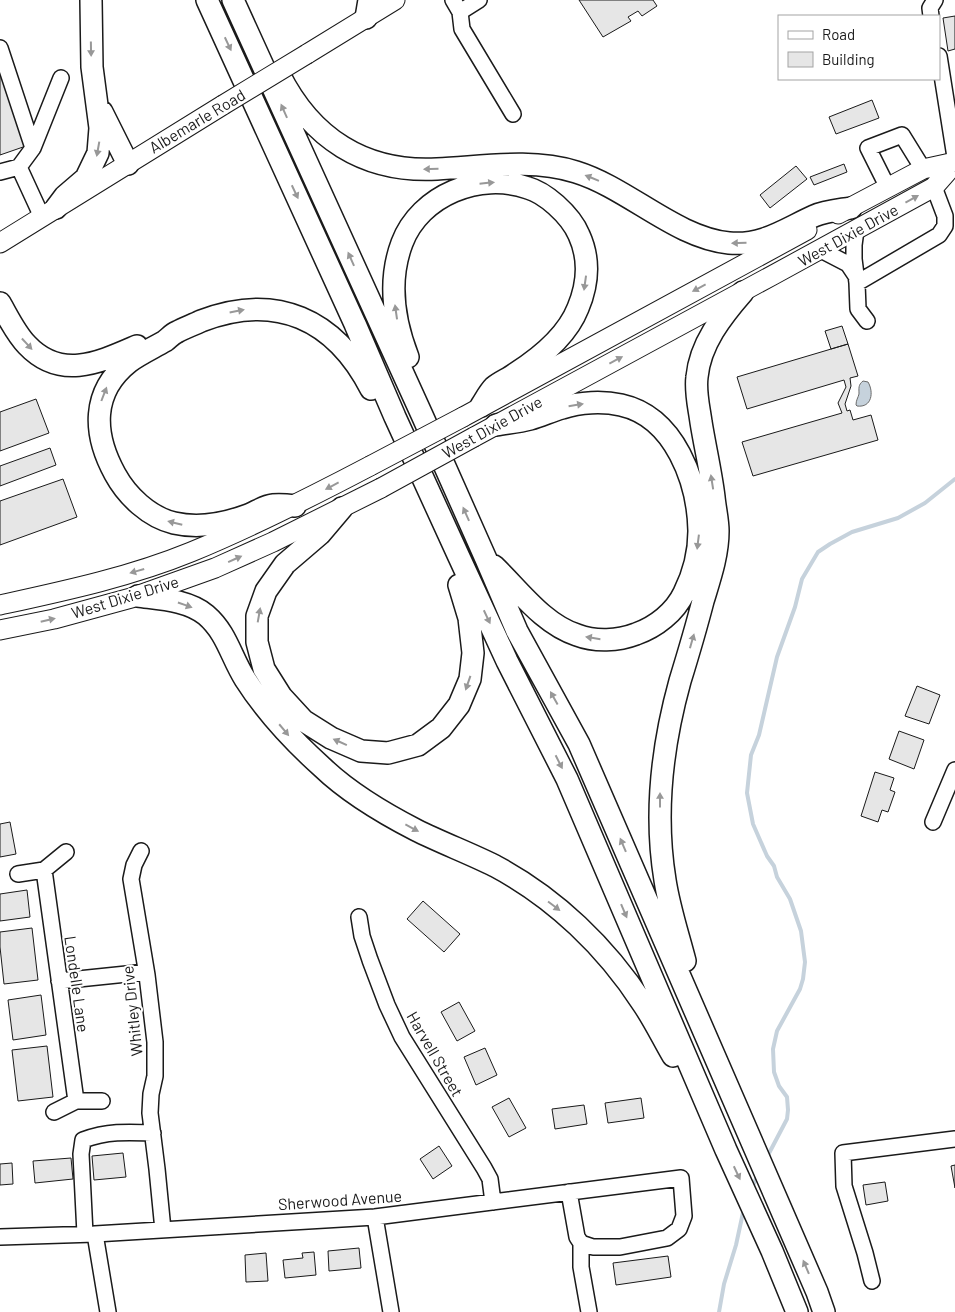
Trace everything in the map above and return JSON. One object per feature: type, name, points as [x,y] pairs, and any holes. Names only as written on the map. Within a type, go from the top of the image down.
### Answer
[{"type":"highway","points":[[49,213],[86,178],[98,153],[100,128],[92,67],[91,0]]},
{"type":"highway","points":[[207,0],[507,661],[567,778],[726,1150],[772,1251],[796,1312]]},
{"type":"highway","points":[[235,4],[255,24],[282,80],[310,120],[339,146],[367,160],[399,168],[422,170],[512,164],[561,168],[597,180],[695,234],[728,243],[754,242],[766,239],[816,215],[851,208]]},
{"type":"highway","points":[[235,4],[422,415],[517,631],[579,744],[824,1312]]},
{"type":"highway","points":[[96,101],[128,164]]},
{"type":"highway","points":[[422,415],[423,391],[407,355],[395,309],[394,276],[402,242],[420,214],[447,194],[472,185],[496,182],[508,183],[539,192],[561,209],[571,220],[582,241],[586,256],[586,283],[584,295],[577,311],[556,341],[530,364],[494,387],[472,411]]},
{"type":"highway","points":[[726,1084],[690,978],[674,921],[665,881],[660,837],[660,791],[667,737],[714,564],[718,530],[712,483],[698,406],[697,377],[700,361],[712,334],[728,309],[744,292]]},
{"type":"highway","points":[[0,303],[18,334],[27,345],[47,360],[67,366],[84,365],[104,360],[164,334],[176,332],[208,319],[233,312],[248,309],[274,310],[295,316],[315,325],[337,341],[363,373],[373,394],[395,417]]},
{"type":"highway","points":[[176,332],[125,366],[113,378],[103,394],[100,408],[100,432],[107,457],[118,480],[131,496],[147,510],[166,520],[192,526],[223,524],[272,505],[295,506]]},
{"type":"highway","points":[[486,559],[528,602],[556,625],[578,636],[606,640],[628,637],[647,630],[667,616],[683,595],[692,575],[699,533],[698,509],[691,479],[678,451],[660,426],[634,409],[606,403],[583,404],[563,407],[530,419],[496,425]]},
{"type":"highway","points":[[342,508],[320,534],[285,564],[266,591],[257,616],[257,642],[264,670],[281,696],[304,721],[331,738],[361,751],[388,753],[418,745],[441,728],[459,705],[470,679],[473,653],[470,618],[459,584],[459,557]]},
{"type":"highway","points":[[138,596],[174,602],[205,614],[223,633],[245,678],[260,701],[291,738],[350,790],[379,810],[417,830],[495,866],[572,920],[597,943],[618,968],[643,1004],[726,1150]]},
{"type":"main road","name":"Albemarle Road","points":[[0,243],[307,54],[367,9],[395,0]]},
{"type":"main road","name":"West Dixie Drive","points":[[0,605],[82,586],[143,569],[191,552],[295,506],[922,169],[955,163]]},
{"type":"main road","name":"West Dixie Drive","points":[[0,630],[54,619],[138,596],[215,568],[273,542],[381,488],[620,357],[821,250],[934,187],[955,163]]},
{"type":"street","points":[[479,0],[456,6],[462,29],[513,114]]},
{"type":"street","points":[[931,15],[930,8],[935,0]]},
{"type":"street","points":[[0,48],[33,148]]},
{"type":"street","points":[[940,61],[952,116],[955,157]]},
{"type":"street","points":[[0,172],[19,167],[33,148],[61,78]]},
{"type":"street","points":[[888,188],[868,148],[902,135],[922,169]]},
{"type":"street","points":[[19,167],[49,213]]},
{"type":"street","points":[[857,279],[938,235],[945,226],[945,216],[934,187]]},
{"type":"street","points":[[856,230],[854,259],[858,310],[867,321]]},
{"type":"street","points":[[821,250],[848,264],[857,279]]},
{"type":"street","points":[[933,822],[955,770]]},
{"type":"street","name":"Whitley Drive","points":[[141,851],[134,865],[131,879],[155,1042],[155,1076],[151,1094],[150,1114],[163,1230]]},
{"type":"street","points":[[18,874],[44,870],[66,852]]},
{"type":"street","name":"Londelle Lane","points":[[44,870],[76,1102]]},
{"type":"street","name":"Harvell Street","points":[[359,917],[362,936],[370,960],[387,1005],[402,1037],[484,1168],[490,1179],[493,1202]]},
{"type":"street","points":[[59,981],[146,972]]},
{"type":"street","points":[[54,1112],[76,1102],[102,1101]]},
{"type":"street","points":[[108,1312],[90,1234],[81,1154],[83,1140],[98,1134],[122,1132],[153,1133]]},
{"type":"street","points":[[872,1281],[844,1186],[843,1153],[955,1139]]},
{"type":"street","name":"Sherwood Avenue","points":[[0,1237],[90,1234],[375,1217],[681,1178],[684,1216],[679,1229],[667,1238],[620,1247],[592,1247],[581,1242]]},
{"type":"street","points":[[569,1192],[577,1237],[581,1242],[581,1267],[589,1312]]},
{"type":"street","points":[[375,1217],[391,1312]]},
{"type":"shaded area","points":[[863,381],[868,382],[871,395],[869,402],[862,406],[857,406],[859,387]]},
{"type":"building","points":[[579,0],[653,0],[657,6],[642,16],[638,11],[628,17],[631,21],[603,37]]},
{"type":"building","points":[[955,16],[955,49],[948,51],[943,18]]},
{"type":"building","points":[[0,70],[26,146],[0,155]]},
{"type":"building","points":[[872,100],[879,118],[836,134],[829,117]]},
{"type":"building","points":[[844,164],[847,172],[814,185],[810,177]]},
{"type":"building","points":[[796,166],[807,179],[770,208],[760,195]]},
{"type":"building","points":[[842,326],[848,344],[831,349],[825,331]]},
{"type":"building","points":[[848,344],[858,376],[850,378],[851,386],[845,404],[847,411],[850,410],[853,420],[871,415],[878,440],[753,476],[742,442],[842,413],[838,403],[846,387],[844,380],[747,409],[737,377]]},
{"type":"building","points":[[36,399],[49,433],[0,451],[0,412]]},
{"type":"building","points":[[50,448],[56,465],[0,486],[0,466]]},
{"type":"building","points":[[63,479],[77,517],[0,545],[0,501]]},
{"type":"building","points":[[917,686],[940,695],[929,724],[905,716]]},
{"type":"building","points":[[899,731],[924,740],[914,769],[889,759]]},
{"type":"building","points":[[875,772],[894,778],[890,790],[895,792],[888,812],[882,810],[878,822],[861,816]]},
{"type":"building","points":[[10,822],[16,854],[0,857],[0,824]]},
{"type":"building","points":[[27,890],[30,917],[0,921],[0,894]]},
{"type":"building","points":[[423,901],[460,934],[444,952],[407,919]]},
{"type":"building","points":[[32,928],[38,980],[4,984],[0,932]]},
{"type":"building","points":[[41,995],[46,1035],[13,1040],[8,1000]]},
{"type":"building","points":[[459,1002],[475,1031],[457,1041],[441,1012]]},
{"type":"building","points":[[47,1046],[53,1097],[18,1101],[12,1050]]},
{"type":"building","points":[[485,1048],[497,1075],[476,1085],[464,1057]]},
{"type":"building","points":[[509,1098],[526,1128],[509,1137],[492,1107]]},
{"type":"building","points":[[641,1098],[644,1118],[608,1123],[605,1103]]},
{"type":"building","points":[[584,1105],[587,1124],[555,1129],[552,1109]]},
{"type":"building","points":[[439,1146],[452,1166],[433,1179],[420,1159]]},
{"type":"building","points":[[123,1153],[126,1177],[94,1180],[92,1156]]},
{"type":"building","points":[[71,1158],[73,1179],[35,1183],[33,1161]]},
{"type":"building","points":[[12,1163],[13,1184],[0,1185],[0,1164]]},
{"type":"building","points":[[955,1165],[955,1188],[951,1166]]},
{"type":"building","points":[[885,1182],[888,1201],[866,1205],[863,1185]]},
{"type":"building","points":[[359,1248],[361,1268],[329,1271],[328,1251]]},
{"type":"building","points":[[314,1252],[316,1275],[285,1278],[283,1260],[303,1258],[302,1253]]},
{"type":"building","points":[[266,1253],[268,1281],[246,1282],[245,1255]]},
{"type":"building","points":[[668,1256],[671,1277],[616,1285],[613,1263]]},
{"type":"waterway","points":[[766,1159],[787,1119],[788,1110],[787,1097],[779,1086],[774,1072],[773,1049],[777,1031],[800,989],[805,962],[801,931],[790,899],[777,877],[774,866],[767,856],[753,824],[747,793],[751,755],[759,735],[777,657],[795,607],[802,579],[818,552],[852,532],[898,518],[925,503],[955,479]]},
{"type":"waterway","points":[[752,1188],[758,1174]]},
{"type":"waterway","points":[[719,1312],[724,1284],[736,1245],[744,1208]]}]
